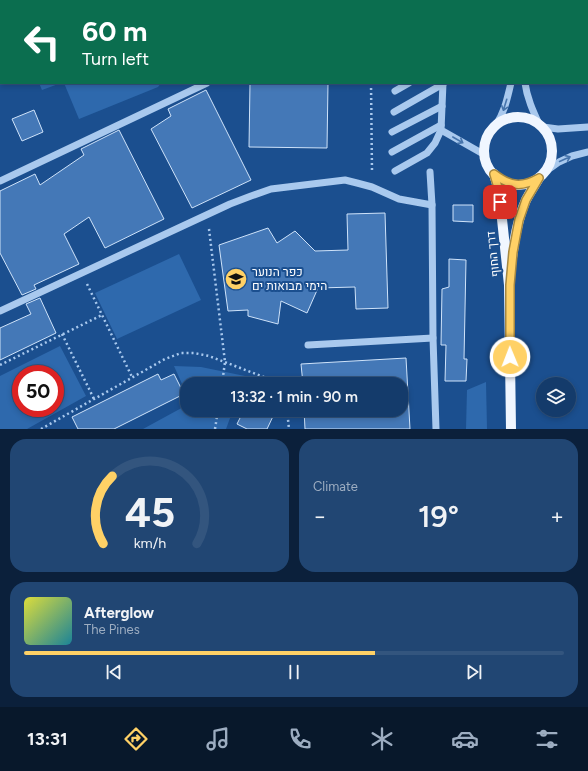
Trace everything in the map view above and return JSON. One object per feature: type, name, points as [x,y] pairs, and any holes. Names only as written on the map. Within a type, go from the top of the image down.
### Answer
[{"type":"main road","points":[[516,117],[535,121],[541,126],[549,135],[552,144],[550,163],[542,175],[531,182],[514,184],[503,181],[494,174],[488,166],[485,155],[485,144],[489,134],[496,126],[505,120],[516,117]]},
{"type":"main road","name":"דרך החוף","points":[[494,174],[499,191],[510,285]]},
{"type":"main road","name":"דרך החוף","points":[[511,429],[510,285],[513,252],[519,220],[526,200],[542,175]]},
{"type":"street","points":[[0,181],[205,84]]},
{"type":"street","points":[[395,91],[407,84]]},
{"type":"street","points":[[395,172],[428,153],[435,143],[441,127],[443,84]]},
{"type":"street","points":[[394,112],[443,84]]},
{"type":"street","points":[[496,126],[506,106],[511,84]]},
{"type":"street","points":[[525,84],[532,108],[541,126],[558,129],[588,127]]},
{"type":"street","points":[[392,132],[442,106]]},
{"type":"street","points":[[392,152],[441,127]]},
{"type":"street","points":[[441,127],[485,155]]},
{"type":"street","points":[[542,175],[559,162],[572,156],[588,152]]},
{"type":"street","points":[[430,172],[432,204],[433,338],[436,429]]},
{"type":"street","points":[[0,311],[208,214],[244,198],[271,190],[345,180],[372,188],[399,199],[432,204]]},
{"type":"street","points":[[308,345],[433,338]]},
{"type":"path","points":[[371,84],[372,188]]},
{"type":"path","points":[[208,214],[225,362],[223,377]]},
{"type":"path","points":[[81,273],[132,377]]},
{"type":"path","points":[[0,365],[102,315]]},
{"type":"path","points":[[62,334],[94,399]]},
{"type":"path","points":[[41,429],[165,358],[181,353],[194,353],[209,356],[264,377]]},
{"type":"path","points":[[215,429],[217,417]]},
{"type":"path","points":[[288,417],[289,429]]},
{"type":"shaded area","points":[[39,84],[58,84],[42,90]]},
{"type":"shaded area","points":[[64,84],[160,84],[158,87],[79,119]]},
{"type":"shaded area","points":[[179,254],[201,300],[117,339],[95,293]]},
{"type":"shaded area","points":[[60,346],[86,396],[64,408],[64,365],[22,365]]},
{"type":"shaded area","points":[[174,366],[201,367],[245,376],[180,377],[180,379]]},
{"type":"shaded area","points":[[12,370],[12,417],[48,417],[27,429],[0,429],[0,376]]},
{"type":"shaded area","points":[[486,382],[487,429],[466,429],[467,390]]},
{"type":"shaded area","points":[[180,409],[180,417],[230,417],[226,429],[143,429]]},
{"type":"building","points":[[250,84],[328,84],[327,148],[249,147]]},
{"type":"building","points":[[206,90],[251,180],[192,208],[151,129],[171,116],[168,109]]},
{"type":"building","points":[[34,110],[43,132],[22,141],[12,119]]},
{"type":"building","points":[[119,130],[164,219],[105,248],[89,217],[64,234],[79,264],[34,285],[36,289],[22,295],[0,253],[0,191],[35,174],[40,185],[84,155],[81,149]]},
{"type":"building","points":[[453,205],[473,205],[473,222],[453,221]]},
{"type":"building","points":[[385,213],[388,308],[356,309],[355,287],[318,288],[307,313],[281,301],[278,324],[248,316],[248,310],[228,311],[219,245],[268,228],[277,243],[295,231],[315,251],[348,250],[347,214]]},
{"type":"building","points":[[449,259],[466,260],[464,359],[467,359],[466,381],[445,381],[446,345],[441,345],[442,289],[449,287]]},
{"type":"building","points":[[40,298],[56,333],[0,360],[0,328],[31,314],[26,304]]},
{"type":"building","points":[[406,358],[407,377],[302,377],[301,364]]},
{"type":"building","points":[[158,374],[161,380],[174,374],[180,386],[180,396],[114,429],[78,429],[72,417]]},
{"type":"building","points":[[408,394],[410,429],[305,429],[304,417],[408,417]]},
{"type":"building","points":[[240,417],[273,417],[267,429],[247,429],[237,424]]},
{"type":"place","name":"כפר הנוער הימי מבואות ים","points":[[236,279]]},
{"type":"route","points":[[500,202],[499,191],[494,174],[503,181],[514,184],[531,182],[539,178],[526,200],[519,220],[513,252],[510,285],[510,357]]}]
